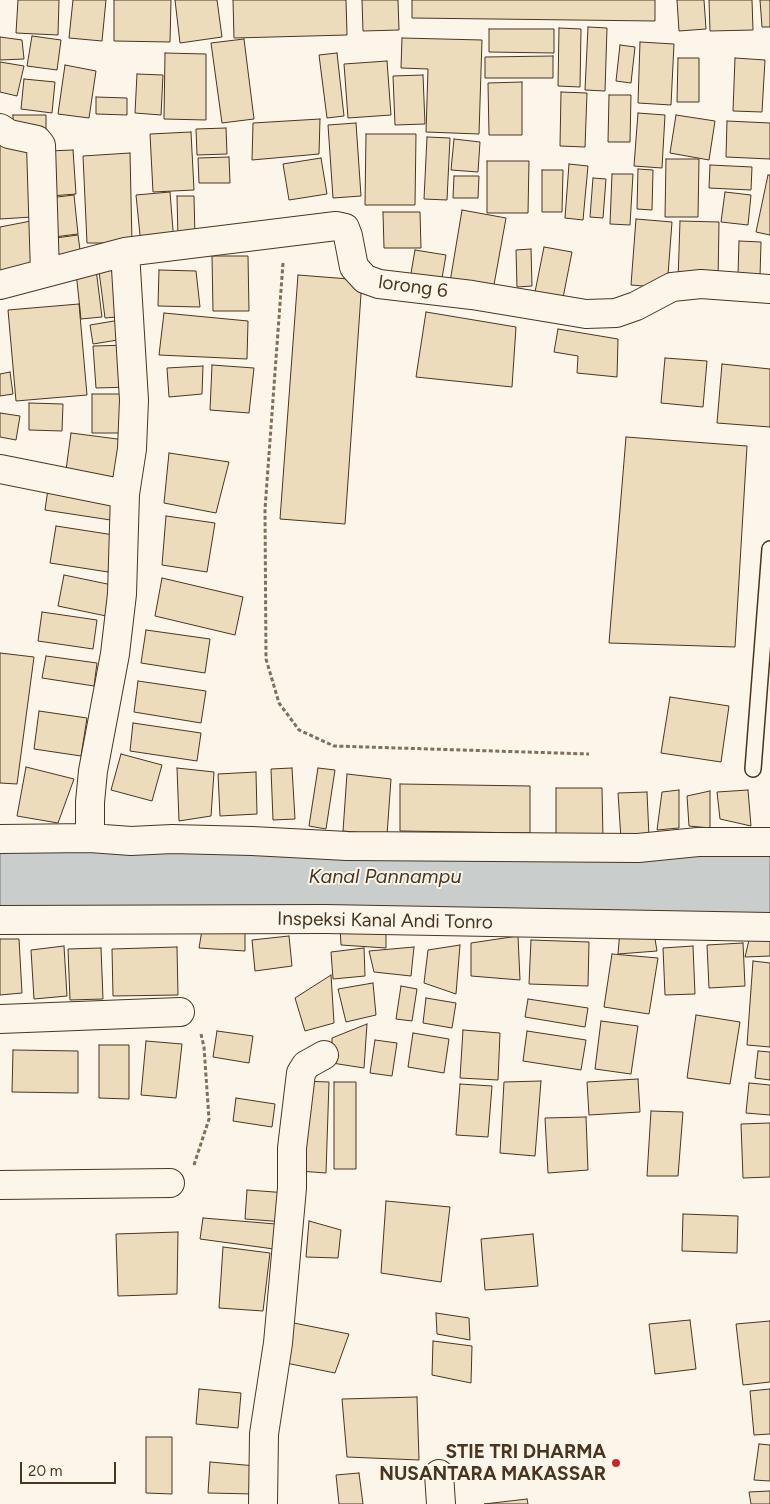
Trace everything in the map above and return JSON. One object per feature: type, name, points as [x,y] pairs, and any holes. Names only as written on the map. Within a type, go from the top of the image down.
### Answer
[{"type":"street","points":[[0,128],[9,134],[37,140],[41,145],[45,273]]},
{"type":"street","name":"lorong 6","points":[[0,285],[125,252],[336,226],[345,228],[354,267],[365,279],[379,284],[472,295],[586,314],[616,312],[636,306],[672,287],[702,284],[770,289]]},
{"type":"street","points":[[90,838],[90,802],[93,771],[115,654],[122,594],[125,494],[132,449],[134,400],[125,252]]},
{"type":"street","points":[[0,469],[125,494]]},
{"type":"street","points":[[0,840],[90,838],[131,841],[252,841],[347,846],[638,848],[698,842],[770,842]]},
{"type":"street","name":"Inspeksi Kanal Andi Tonro","points":[[0,920],[325,919],[770,927]]},
{"type":"street","points":[[0,1018],[180,1012]]},
{"type":"street","points":[[263,1504],[264,1434],[278,1343],[292,1188],[292,1148],[301,1073],[306,1065],[324,1055]]},
{"type":"street","points":[[0,1185],[170,1184]]},
{"type":"street","points":[[439,1474],[441,1504]]},
{"type":"lane","points":[[753,769],[770,549]]},
{"type":"path","points":[[286,233],[265,509],[266,659],[279,703],[299,730],[334,746],[589,754]]},
{"type":"path","points":[[170,1184],[184,1176],[196,1161],[209,1119],[204,1047],[198,1022],[190,1014],[180,1012]]},
{"type":"water","points":[[770,850],[770,915],[255,912],[257,853]]},
{"type":"water","points":[[0,851],[167,852],[207,857],[246,855],[248,868],[245,912],[0,913]]},
{"type":"building","points":[[18,0],[59,0],[58,35],[16,33]]},
{"type":"building","points":[[73,0],[106,0],[102,41],[69,38]]},
{"type":"building","points":[[114,0],[171,0],[170,42],[114,41]]},
{"type":"building","points":[[175,0],[217,0],[222,37],[180,43]]},
{"type":"building","points":[[233,0],[346,0],[347,35],[234,38]]},
{"type":"building","points":[[362,0],[398,0],[399,30],[363,31]]},
{"type":"building","points":[[412,0],[655,0],[655,21],[412,18]]},
{"type":"building","points":[[677,0],[704,0],[706,29],[679,31]]},
{"type":"building","points":[[709,0],[752,0],[753,30],[710,31]]},
{"type":"building","points":[[760,0],[770,0],[770,27],[762,27]]},
{"type":"building","points":[[588,27],[607,28],[605,91],[585,90]]},
{"type":"building","points":[[559,28],[581,29],[580,87],[558,86]]},
{"type":"building","points":[[489,29],[554,29],[554,53],[489,52]]},
{"type":"building","points":[[32,36],[61,40],[57,70],[27,66]]},
{"type":"building","points":[[0,37],[22,40],[24,59],[0,60]]},
{"type":"building","points":[[402,38],[482,40],[479,134],[426,132],[428,69],[401,68]]},
{"type":"building","points":[[244,39],[254,119],[222,123],[211,43]]},
{"type":"building","points":[[640,42],[674,44],[671,105],[638,103]]},
{"type":"building","points":[[620,45],[635,47],[631,83],[616,81]]},
{"type":"building","points":[[165,53],[206,54],[206,120],[164,119]]},
{"type":"building","points":[[337,53],[344,116],[327,118],[319,55]]},
{"type":"building","points":[[553,56],[553,78],[485,78],[485,57]]},
{"type":"building","points":[[678,58],[699,58],[699,102],[677,102]]},
{"type":"building","points":[[735,58],[765,60],[762,112],[733,111]]},
{"type":"building","points":[[387,61],[391,115],[348,118],[344,64]]},
{"type":"building","points":[[0,62],[24,66],[17,96],[0,92]]},
{"type":"building","points":[[65,65],[96,71],[89,118],[58,114]]},
{"type":"building","points":[[137,74],[163,75],[161,115],[135,113]]},
{"type":"building","points":[[423,75],[425,124],[395,125],[393,76]]},
{"type":"building","points":[[24,79],[55,82],[52,113],[21,109]]},
{"type":"building","points":[[522,82],[522,135],[489,135],[488,83]]},
{"type":"building","points":[[561,92],[587,93],[585,147],[560,146]]},
{"type":"building","points":[[609,95],[631,95],[630,142],[608,142]]},
{"type":"building","points":[[96,97],[127,98],[127,115],[96,114]]},
{"type":"building","points":[[638,113],[665,115],[662,168],[634,166]]},
{"type":"building","points":[[13,115],[46,115],[46,134],[13,133]]},
{"type":"building","points":[[676,115],[715,121],[709,160],[670,153]]},
{"type":"building","points":[[320,119],[319,154],[252,160],[253,123]]},
{"type":"building","points":[[727,121],[770,123],[770,159],[726,157]]},
{"type":"building","points":[[356,123],[361,196],[333,198],[328,125]]},
{"type":"building","points":[[226,128],[227,154],[197,155],[196,129]]},
{"type":"building","points":[[191,132],[194,190],[153,192],[150,134]]},
{"type":"building","points":[[366,134],[416,134],[415,205],[365,205]]},
{"type":"building","points":[[427,137],[450,138],[447,200],[424,199]]},
{"type":"building","points":[[454,139],[480,142],[478,172],[451,170]]},
{"type":"building","points":[[29,142],[32,217],[0,219],[0,144]]},
{"type":"building","points":[[73,150],[76,194],[51,196],[48,151]]},
{"type":"building","points":[[130,153],[132,243],[87,243],[83,156]]},
{"type":"building","points":[[229,157],[230,183],[199,183],[198,158]]},
{"type":"building","points":[[321,158],[327,194],[289,200],[283,164]]},
{"type":"building","points":[[666,159],[699,159],[698,217],[665,217]]},
{"type":"building","points":[[487,161],[529,161],[528,213],[487,213]]},
{"type":"building","points":[[569,164],[588,166],[583,220],[565,218]]},
{"type":"building","points":[[710,165],[752,167],[751,190],[709,188]]},
{"type":"building","points":[[638,169],[653,170],[652,210],[637,209]]},
{"type":"building","points":[[542,170],[563,170],[562,212],[542,212]]},
{"type":"building","points":[[612,174],[633,174],[630,225],[610,224]]},
{"type":"building","points":[[768,175],[770,175],[770,235],[756,232]]},
{"type":"building","points":[[454,176],[479,176],[478,198],[453,198]]},
{"type":"building","points":[[593,178],[606,179],[603,218],[590,217]]},
{"type":"building","points":[[170,192],[174,243],[141,245],[136,195]]},
{"type":"building","points":[[725,192],[751,195],[748,225],[721,222]]},
{"type":"building","points":[[74,195],[78,234],[54,237],[49,198]]},
{"type":"building","points":[[177,196],[194,196],[195,238],[178,238]]},
{"type":"building","points":[[462,210],[506,218],[492,296],[449,288]]},
{"type":"building","points":[[383,212],[420,212],[421,248],[384,248]]},
{"type":"building","points":[[636,219],[672,222],[667,288],[631,285]]},
{"type":"building","points":[[31,221],[40,269],[0,276],[0,227]]},
{"type":"building","points":[[680,221],[719,222],[718,282],[678,281]]},
{"type":"building","points":[[78,235],[81,257],[51,261],[48,239]]},
{"type":"building","points":[[739,241],[761,242],[760,276],[738,275]]},
{"type":"building","points":[[544,247],[572,252],[562,303],[534,297]]},
{"type":"building","points":[[531,249],[532,286],[517,287],[516,250]]},
{"type":"building","points":[[415,250],[446,255],[441,284],[410,279]]},
{"type":"building","points":[[212,256],[248,256],[249,311],[213,311]]},
{"type":"building","points":[[121,268],[127,316],[105,318],[99,271]]},
{"type":"building","points":[[96,269],[102,317],[81,319],[76,272]]},
{"type":"building","points":[[159,270],[196,271],[200,307],[158,306]]},
{"type":"building","points":[[298,275],[362,280],[345,524],[280,519]]},
{"type":"building","points":[[79,304],[87,395],[16,401],[8,310]]},
{"type":"building","points":[[426,312],[516,327],[512,387],[416,377]]},
{"type":"building","points":[[164,313],[248,321],[247,359],[159,355]]},
{"type":"building","points":[[126,319],[130,338],[93,344],[90,325]]},
{"type":"building","points":[[558,329],[618,339],[617,377],[577,373],[578,356],[554,352]]},
{"type":"building","points":[[130,345],[132,387],[96,388],[93,346]]},
{"type":"building","points":[[665,358],[707,361],[703,407],[661,403]]},
{"type":"building","points":[[722,364],[770,369],[770,427],[717,423]]},
{"type":"building","points":[[212,365],[254,368],[249,413],[210,410]]},
{"type":"building","points":[[203,366],[202,394],[169,397],[167,368]]},
{"type":"building","points":[[10,372],[13,394],[0,396],[0,374]]},
{"type":"building","points":[[92,394],[129,394],[129,433],[92,433]]},
{"type":"building","points":[[29,403],[63,404],[62,431],[29,430]]},
{"type":"building","points":[[0,413],[20,416],[16,440],[0,437]]},
{"type":"building","points":[[71,433],[125,440],[120,478],[66,470]]},
{"type":"building","points":[[626,437],[747,446],[735,647],[609,643]]},
{"type":"building","points":[[169,453],[229,462],[216,513],[164,503]]},
{"type":"building","points":[[48,489],[120,500],[117,521],[45,510]]},
{"type":"building","points":[[166,516],[215,523],[207,572],[162,565]]},
{"type":"building","points":[[56,526],[114,535],[108,572],[50,563]]},
{"type":"building","points":[[64,575],[117,586],[111,617],[58,606]]},
{"type":"building","points":[[162,578],[243,597],[235,635],[155,616]]},
{"type":"building","points":[[42,612],[97,620],[93,649],[38,641]]},
{"type":"building","points":[[146,630],[210,639],[205,673],[141,663]]},
{"type":"building","points":[[0,653],[34,657],[17,784],[0,783]]},
{"type":"building","points":[[46,656],[97,663],[94,686],[42,678]]},
{"type":"building","points":[[138,681],[206,691],[201,723],[134,712]]},
{"type":"building","points":[[670,697],[729,706],[721,762],[661,753]]},
{"type":"building","points":[[39,711],[87,718],[81,756],[34,749]]},
{"type":"building","points":[[133,723],[201,733],[197,761],[130,751]]},
{"type":"building","points":[[121,754],[162,765],[152,801],[111,790]]},
{"type":"building","points":[[26,767],[74,779],[58,823],[17,816]]},
{"type":"building","points":[[177,768],[214,772],[211,816],[179,821]]},
{"type":"building","points":[[292,768],[295,819],[273,820],[271,769]]},
{"type":"building","points":[[318,768],[335,770],[326,829],[309,826]]},
{"type":"building","points":[[256,772],[257,814],[220,816],[218,774]]},
{"type":"building","points":[[347,774],[391,779],[387,835],[343,831]]},
{"type":"building","points":[[400,784],[530,786],[530,833],[400,831]]},
{"type":"building","points":[[556,788],[602,788],[603,840],[556,840]]},
{"type":"building","points":[[679,790],[679,828],[657,830],[662,792]]},
{"type":"building","points":[[748,790],[751,826],[720,819],[717,792]]},
{"type":"building","points":[[710,791],[710,828],[689,826],[687,796]]},
{"type":"building","points":[[647,792],[649,837],[621,839],[618,793]]},
{"type":"building","points":[[203,924],[245,931],[245,951],[199,948]]},
{"type":"building","points":[[340,926],[386,927],[386,948],[341,945]]},
{"type":"building","points":[[620,930],[654,933],[657,951],[618,954]]},
{"type":"building","points":[[289,936],[292,966],[255,971],[252,940]]},
{"type":"building","points":[[518,936],[520,980],[471,976],[471,943]]},
{"type":"building","points":[[770,937],[770,956],[745,957],[749,940]]},
{"type":"building","points":[[0,939],[19,939],[22,993],[0,995]]},
{"type":"building","points":[[531,940],[589,942],[588,986],[529,984]]},
{"type":"building","points":[[743,943],[745,986],[709,988],[707,945]]},
{"type":"building","points":[[460,945],[456,994],[424,983],[428,950]]},
{"type":"building","points":[[64,946],[67,996],[34,999],[31,950]]},
{"type":"building","points":[[693,946],[695,994],[665,995],[663,948]]},
{"type":"building","points":[[177,947],[178,995],[113,996],[112,949]]},
{"type":"building","points":[[414,947],[411,976],[374,972],[369,951]]},
{"type":"building","points":[[101,948],[103,999],[70,1000],[68,949]]},
{"type":"building","points":[[364,948],[365,976],[333,979],[331,952]]},
{"type":"building","points":[[612,954],[658,958],[649,1014],[604,1007]]},
{"type":"building","points":[[753,961],[770,963],[770,1047],[747,1045]]},
{"type":"building","points":[[331,975],[334,1023],[305,1031],[295,998]]},
{"type":"building","points":[[373,983],[376,1015],[346,1022],[338,989]]},
{"type":"building","points":[[401,986],[417,989],[412,1021],[396,1019]]},
{"type":"building","points":[[426,998],[456,1003],[452,1028],[423,1023]]},
{"type":"building","points":[[528,999],[588,1008],[585,1027],[525,1017]]},
{"type":"building","points":[[696,1015],[740,1022],[730,1084],[687,1078]]},
{"type":"building","points":[[601,1021],[638,1026],[631,1074],[595,1069]]},
{"type":"building","points":[[367,1024],[364,1068],[332,1063],[332,1038]]},
{"type":"building","points":[[463,1030],[500,1033],[498,1080],[460,1078]]},
{"type":"building","points":[[217,1031],[253,1036],[249,1063],[213,1057]]},
{"type":"building","points":[[527,1031],[586,1040],[581,1070],[523,1061]]},
{"type":"building","points":[[413,1033],[449,1039],[444,1073],[408,1067]]},
{"type":"building","points":[[375,1040],[397,1043],[392,1076],[370,1073]]},
{"type":"building","points":[[146,1041],[182,1044],[176,1098],[141,1095]]},
{"type":"building","points":[[99,1045],[129,1045],[129,1099],[99,1098]]},
{"type":"building","points":[[13,1050],[78,1051],[78,1093],[12,1092]]},
{"type":"building","points":[[758,1051],[770,1052],[770,1080],[755,1078]]},
{"type":"building","points":[[638,1079],[640,1112],[589,1115],[587,1082]]},
{"type":"building","points":[[302,1081],[329,1082],[326,1173],[299,1171]]},
{"type":"building","points":[[541,1081],[535,1156],[500,1153],[504,1082]]},
{"type":"building","points":[[334,1082],[356,1082],[356,1169],[334,1169]]},
{"type":"building","points":[[749,1083],[770,1085],[770,1115],[746,1113]]},
{"type":"building","points":[[460,1084],[492,1086],[488,1137],[456,1135]]},
{"type":"building","points":[[236,1098],[275,1104],[272,1127],[233,1121]]},
{"type":"building","points":[[651,1111],[683,1112],[678,1176],[647,1176]]},
{"type":"building","points":[[586,1117],[588,1170],[548,1173],[545,1118]]},
{"type":"building","points":[[770,1123],[770,1177],[743,1178],[741,1124]]},
{"type":"building","points":[[247,1190],[288,1193],[285,1222],[245,1219]]},
{"type":"building","points":[[386,1201],[450,1207],[441,1282],[381,1273]]},
{"type":"building","points":[[683,1214],[738,1216],[737,1253],[682,1251]]},
{"type":"building","points":[[203,1218],[276,1224],[274,1249],[200,1239]]},
{"type":"building","points":[[309,1221],[341,1230],[338,1258],[306,1257]]},
{"type":"building","points":[[178,1232],[177,1294],[118,1296],[116,1234]]},
{"type":"building","points":[[533,1234],[538,1286],[485,1290],[481,1239]]},
{"type":"building","points":[[223,1247],[270,1253],[263,1311],[219,1308]]},
{"type":"building","points":[[436,1313],[469,1318],[470,1340],[437,1334]]},
{"type":"building","points":[[690,1320],[696,1369],[655,1374],[649,1324]]},
{"type":"building","points":[[770,1321],[770,1382],[743,1385],[736,1324]]},
{"type":"building","points":[[289,1322],[349,1334],[335,1373],[281,1362]]},
{"type":"building","points":[[433,1341],[472,1346],[471,1383],[432,1375]]},
{"type":"building","points":[[199,1389],[241,1393],[238,1428],[196,1424]]},
{"type":"building","points":[[770,1389],[770,1434],[754,1435],[750,1391]]},
{"type":"building","points":[[417,1397],[419,1460],[347,1457],[342,1399]]},
{"type":"building","points":[[146,1437],[172,1437],[172,1494],[146,1493]]},
{"type":"building","points":[[759,1444],[770,1445],[770,1481],[754,1480]]},
{"type":"building","points":[[210,1462],[256,1466],[254,1494],[208,1493]]},
{"type":"building","points":[[359,1473],[363,1504],[339,1504],[336,1475]]},
{"type":"building","points":[[770,1491],[770,1504],[751,1504],[749,1492]]},
{"type":"building","points":[[527,1499],[528,1504],[484,1504]]},
{"type":"waterway","name":"Kanal Pannampu","points":[[170,878],[336,879]]},
{"type":"place","name":"STIE TRI DHARMA NUSANTARA MAKASSAR","points":[[616,1463]]}]
